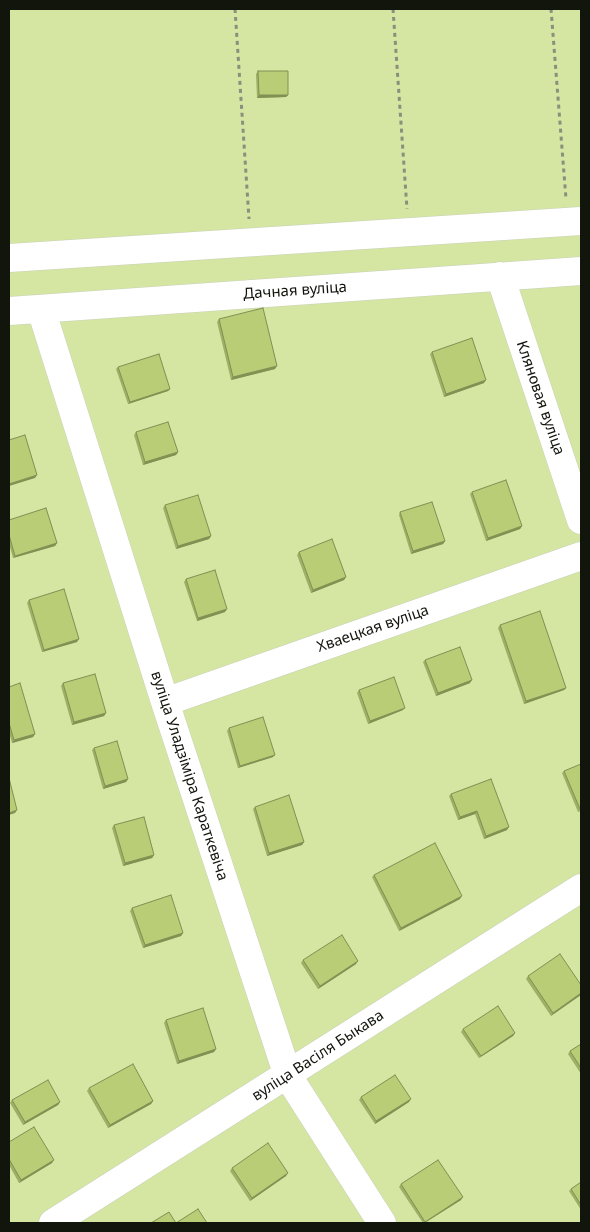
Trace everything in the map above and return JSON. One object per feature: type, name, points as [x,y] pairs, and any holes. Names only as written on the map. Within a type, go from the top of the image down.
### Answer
[{"type":"street","points":[[9,258],[572,222]]},
{"type":"street","name":"Дачная вуліца","points":[[9,311],[581,271]]},
{"type":"street","name":"Кляновая вуліца","points":[[500,276],[581,520]]},
{"type":"street","name":"вуліца Уладзіміра Караткевіча","points":[[41,309],[165,702],[288,1076],[382,1223]]},
{"type":"street","name":"Хваецкая вуліца","points":[[165,702],[581,556]]},
{"type":"street","name":"вуліца Васіля Быкава","points":[[53,1223],[288,1076],[581,888]]},
{"type":"path","points":[[235,9],[250,242]]},
{"type":"path","points":[[393,9],[409,232]]},
{"type":"path","points":[[551,9],[566,206],[572,222]]},
{"type":"green space","points":[[9,9],[581,9],[581,1223],[9,1223]]},
{"type":"building","points":[[258,71],[288,71],[288,95],[259,95]]},
{"type":"building","points":[[263,308],[277,366],[233,377],[219,319]]},
{"type":"building","points":[[472,338],[486,380],[446,394],[432,352]]},
{"type":"building","points":[[159,354],[170,389],[130,402],[118,367]]},
{"type":"building","points":[[168,422],[178,452],[145,462],[136,432]]},
{"type":"building","points":[[25,435],[37,475],[9,484],[9,440]]},
{"type":"building","points":[[506,480],[522,526],[488,538],[472,492]]},
{"type":"building","points":[[198,495],[211,536],[178,546],[165,505]]},
{"type":"building","points":[[432,502],[445,541],[413,551],[400,512]]},
{"type":"building","points":[[46,508],[57,543],[15,556],[9,535],[9,520]]},
{"type":"building","points":[[332,539],[346,577],[313,590],[299,552]]},
{"type":"building","points":[[215,570],[227,609],[198,618],[186,579]]},
{"type":"building","points":[[64,589],[79,639],[44,650],[29,600]]},
{"type":"building","points":[[540,611],[566,688],[526,701],[500,625]]},
{"type":"building","points":[[460,647],[472,680],[438,693],[425,660]]},
{"type":"building","points":[[95,674],[106,713],[74,722],[63,683]]},
{"type":"building","points":[[394,677],[405,708],[370,721],[359,690]]},
{"type":"building","points":[[20,683],[35,734],[14,740],[9,723],[9,687]]},
{"type":"building","points":[[263,717],[275,755],[240,766],[229,728]]},
{"type":"building","points":[[117,741],[128,779],[105,786],[94,748]]},
{"type":"building","points":[[581,764],[581,809],[580,809],[564,771]]},
{"type":"building","points":[[9,778],[17,810],[9,813]]},
{"type":"building","points":[[491,779],[509,827],[486,836],[477,811],[460,817],[451,794]]},
{"type":"building","points":[[289,795],[304,842],[269,853],[255,807]]},
{"type":"building","points":[[144,817],[154,855],[125,863],[114,825]]},
{"type":"building","points":[[435,843],[462,896],[401,928],[374,875]]},
{"type":"building","points":[[171,895],[183,933],[145,945],[132,908]]},
{"type":"building","points":[[342,935],[358,961],[320,986],[303,960]]},
{"type":"building","points":[[560,954],[581,985],[581,993],[553,1013],[528,976]]},
{"type":"building","points":[[498,1006],[515,1033],[481,1056],[463,1029]]},
{"type":"building","points":[[203,1008],[216,1049],[179,1061],[166,1020]]},
{"type":"building","points":[[581,1044],[581,1068],[570,1051]]},
{"type":"building","points":[[133,1064],[153,1101],[110,1125],[89,1088]]},
{"type":"building","points":[[395,1075],[411,1099],[376,1121],[361,1097]]},
{"type":"building","points":[[48,1080],[60,1102],[25,1122],[12,1100]]},
{"type":"building","points":[[34,1127],[54,1160],[21,1180],[9,1159],[9,1142]]},
{"type":"building","points":[[268,1143],[288,1173],[252,1198],[232,1168]]},
{"type":"building","points":[[438,1160],[463,1197],[425,1222],[401,1184]]},
{"type":"building","points":[[581,1182],[581,1205],[571,1189]]},
{"type":"building","points":[[198,1209],[207,1223],[176,1223]]},
{"type":"building","points":[[169,1212],[176,1223],[151,1223]]}]
